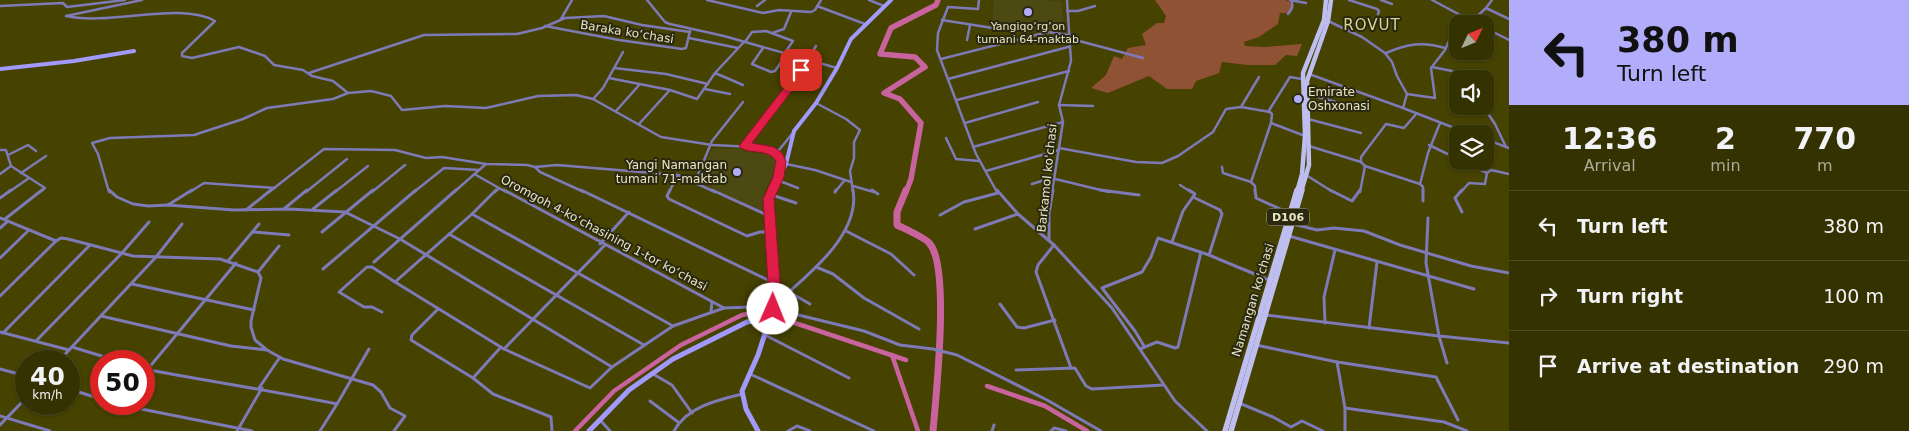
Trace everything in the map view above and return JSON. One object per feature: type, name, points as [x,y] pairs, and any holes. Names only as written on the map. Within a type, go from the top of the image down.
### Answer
[{"type":"main road","points":[[758,431],[746,409],[742,394],[774,307],[769,216],[770,194],[786,164],[792,134],[816,103],[837,68],[851,39],[891,0]]},
{"type":"main road","name":"Namangan ko'chasi","points":[[1225,431],[1303,169],[1305,136],[1302,73],[1324,20],[1326,0]]},
{"type":"main road","name":"Namangan ko'chasi","points":[[1231,431],[1263,315],[1293,224],[1309,165],[1307,94],[1309,74],[1328,21],[1331,0]]},
{"type":"main road","points":[[0,69],[83,60],[134,51]]},
{"type":"main road","points":[[589,431],[629,390],[673,359],[743,323],[756,320],[770,322]]},
{"type":"street","points":[[0,6],[64,2],[67,7],[124,0]]},
{"type":"street","points":[[142,0],[66,16],[98,20],[154,14],[202,13],[215,21],[182,53],[182,56],[192,58],[239,47],[265,56],[274,65],[333,81],[348,94]]},
{"type":"street","points":[[561,19],[572,0]]},
{"type":"street","points":[[647,0],[666,22],[837,68]]},
{"type":"street","points":[[707,0],[763,13],[779,10],[811,12],[821,0]]},
{"type":"street","points":[[722,5],[727,0]]},
{"type":"street","points":[[757,6],[765,0]]},
{"type":"street","points":[[870,0],[884,6]]},
{"type":"street","points":[[979,0],[978,9],[948,7],[936,42],[940,59],[957,100],[972,147],[998,193],[1018,214],[1054,246],[1112,308],[1142,347]]},
{"type":"street","name":"Barkamol ko'chasi","points":[[1049,241],[1049,213],[1063,122],[1059,105],[1072,61],[1068,37],[1067,0]]},
{"type":"street","points":[[1288,14],[1292,8],[1291,0],[1306,3]]},
{"type":"street","points":[[1349,0],[1377,9],[1379,11],[1378,14]]},
{"type":"street","points":[[1381,0],[1392,4]]},
{"type":"street","points":[[1432,0],[1458,15]]},
{"type":"street","points":[[1478,15],[1492,0]]},
{"type":"street","points":[[817,6],[865,24]]},
{"type":"street","points":[[1067,11],[1078,11],[1095,6]]},
{"type":"street","points":[[1486,8],[1509,19]]},
{"type":"street","points":[[772,33],[784,29],[791,12]]},
{"type":"street","points":[[308,73],[424,35],[511,34],[544,26],[561,19],[604,16],[642,25],[690,30]]},
{"type":"street","points":[[942,20],[999,29]]},
{"type":"street","points":[[1328,21],[1370,40],[1386,53],[1393,63],[1397,77],[1406,90],[1407,94],[1403,108]]},
{"type":"street","points":[[967,40],[970,24]]},
{"type":"street","name":"Baraka koʻchasi","points":[[544,26],[682,50],[685,49],[690,30]]},
{"type":"street","points":[[608,78],[670,90],[694,99],[699,98],[715,73],[752,32],[772,33],[793,41],[774,72],[753,65],[753,62],[763,48]]},
{"type":"street","points":[[940,59],[1048,32],[1143,58]]},
{"type":"street","points":[[1494,32],[1509,40]]},
{"type":"street","points":[[689,38],[739,48]]},
{"type":"street","points":[[1407,94],[1435,98],[1430,70],[1439,61],[1449,39]]},
{"type":"street","points":[[1386,53],[1404,45],[1423,42],[1445,48]]},
{"type":"street","points":[[807,61],[816,46]]},
{"type":"street","points":[[948,79],[1069,47]]},
{"type":"street","name":"Baraka koʻchasi","points":[[592,99],[608,78],[622,52]]},
{"type":"street","points":[[744,146],[800,72],[798,65],[785,55]]},
{"type":"street","points":[[1432,67],[1450,70]]},
{"type":"street","points":[[614,68],[666,74],[708,84]]},
{"type":"street","points":[[957,100],[1069,71]]},
{"type":"street","points":[[715,73],[743,85]]},
{"type":"street","points":[[1309,74],[1449,126]]},
{"type":"street","points":[[1241,106],[1259,77]]},
{"type":"street","points":[[1268,112],[1290,77],[1302,79]]},
{"type":"street","points":[[616,111],[640,84]]},
{"type":"street","points":[[705,89],[730,94]]},
{"type":"street","points":[[638,124],[670,90]]},
{"type":"street","points":[[612,366],[532,320],[400,239],[345,212],[284,209],[245,211],[133,204],[109,192],[98,154],[92,143],[110,138],[194,135],[243,120],[267,108],[333,99],[348,94],[372,91],[391,96],[402,110],[445,106],[486,108],[501,103],[546,96],[576,95],[592,99],[661,137],[712,145],[744,146],[775,152],[779,150],[792,134]]},
{"type":"street","points":[[1307,94],[1366,110]]},
{"type":"street","points":[[694,182],[712,145],[712,141],[743,102]]},
{"type":"street","points":[[965,123],[1038,102]]},
{"type":"street","points":[[774,307],[816,267],[849,225],[854,195],[850,171],[854,158],[854,142],[860,130],[846,119],[816,103]]},
{"type":"street","points":[[1059,105],[1093,106]]},
{"type":"street","points":[[986,171],[1059,149],[1136,162],[1162,163],[1178,156],[1213,132],[1226,109],[1241,106],[1272,114],[1271,123],[1251,182]]},
{"type":"street","points":[[1361,162],[1363,152],[1386,124],[1404,128],[1417,114]]},
{"type":"street","points":[[1488,115],[1508,148]]},
{"type":"street","points":[[1308,119],[1361,133]]},
{"type":"street","points":[[972,147],[1063,122]]},
{"type":"street","points":[[1271,123],[1305,136]]},
{"type":"street","points":[[1420,184],[1421,170],[1429,145],[1440,123]]},
{"type":"street","points":[[946,138],[956,159],[979,160]]},
{"type":"street","points":[[1494,143],[1508,148]]},
{"type":"street","points":[[8,156],[28,145],[36,150]]},
{"type":"street","points":[[1429,145],[1449,155]]},
{"type":"street","points":[[1309,146],[1361,162],[1365,166],[1420,184],[1423,186],[1423,201]]},
{"type":"street","points":[[245,211],[324,149],[395,150],[426,158],[442,157],[486,164],[535,167],[549,165],[678,175],[769,216]]},
{"type":"street","points":[[0,150],[6,150],[11,166],[20,174],[45,187],[45,190],[4,219],[0,228]]},
{"type":"street","points":[[775,152],[781,161],[778,178],[798,188]]},
{"type":"street","points":[[20,174],[46,156]]},
{"type":"street","points":[[284,209],[347,159]]},
{"type":"street","points":[[374,262],[476,175],[486,164]]},
{"type":"street","points":[[786,164],[815,170],[878,194]]},
{"type":"street","points":[[322,232],[405,165]]},
{"type":"street","points":[[0,174],[11,166]]},
{"type":"street","points":[[312,210],[368,166]]},
{"type":"street","points":[[1306,176],[1352,201],[1360,192],[1365,166]]},
{"type":"street","points":[[535,167],[540,172],[629,212],[774,283]]},
{"type":"street","points":[[1222,167],[1223,173],[1251,182],[1255,186],[1256,198],[1289,213]]},
{"type":"street","points":[[323,269],[373,225],[444,168],[479,170]]},
{"type":"street","points":[[1481,170],[1487,173]]},
{"type":"street","points":[[1487,173],[1491,170],[1509,174]]},
{"type":"street","points":[[1462,212],[1456,204],[1455,198],[1468,183],[1485,184],[1487,173]]},
{"type":"street","name":"Oromgoh 4-koʻchasining 1-tor koʻchasi","points":[[476,175],[602,245],[724,308]]},
{"type":"street","points":[[678,175],[667,196],[668,199],[748,236],[760,232],[771,232]]},
{"type":"street","points":[[0,198],[29,178]]},
{"type":"street","points":[[1032,184],[1046,179],[1055,179],[1102,191],[1139,195]]},
{"type":"street","points":[[835,192],[844,181]]},
{"type":"street","points":[[168,206],[204,183],[275,188]]},
{"type":"street","points":[[1172,242],[1183,211],[1195,193],[1180,185]]},
{"type":"street","points":[[395,282],[499,188]]},
{"type":"street","points":[[940,215],[964,202],[998,193]]},
{"type":"street","points":[[770,194],[796,203]]},
{"type":"street","points":[[1193,197],[1220,210],[1222,214],[1209,255]]},
{"type":"street","points":[[473,378],[578,274],[629,212]]},
{"type":"street","points":[[472,214],[673,326]]},
{"type":"street","points":[[975,229],[1018,214]]},
{"type":"street","points":[[1428,218],[1425,233],[1425,252],[1431,304],[1448,363]]},
{"type":"street","points":[[4,219],[56,241]]},
{"type":"street","points":[[36,341],[122,253],[149,222]]},
{"type":"street","points":[[70,348],[132,284],[182,224]]},
{"type":"street","points":[[228,261],[258,224]]},
{"type":"street","points":[[1293,224],[1317,230],[1334,228],[1364,231],[1471,266],[1509,273]]},
{"type":"street","points":[[0,258],[29,230]]},
{"type":"street","points":[[846,231],[891,254],[914,275]]},
{"type":"street","points":[[253,232],[289,235]]},
{"type":"street","points":[[449,234],[644,345]]},
{"type":"street","points":[[1289,236],[1428,278],[1474,289]]},
{"type":"street","points":[[0,296],[61,238],[122,253],[156,257],[220,259],[236,263],[258,272],[261,278],[251,326],[252,334],[268,350],[280,357],[374,386],[382,393],[389,407],[405,416],[394,431]]},
{"type":"street","points":[[1207,431],[1175,401],[1163,385],[1135,331],[1102,288],[1142,272],[1151,257],[1158,238],[1209,255],[1269,280]]},
{"type":"street","points":[[1,332],[90,245]]},
{"type":"street","points":[[258,272],[279,246]]},
{"type":"street","points":[[1054,246],[1038,265],[1036,272],[1071,368]]},
{"type":"street","points":[[1324,321],[1325,300],[1335,250]]},
{"type":"street","points":[[1142,347],[1157,342],[1175,348],[1178,347],[1201,252]]},
{"type":"street","points":[[1369,328],[1377,262]]},
{"type":"street","points":[[155,359],[236,263]]},
{"type":"street","points":[[382,312],[372,307],[364,307],[339,292],[367,266],[503,348],[590,388],[612,366],[673,326],[724,308],[774,307],[793,314],[825,320],[900,344],[957,355],[1047,400],[1101,431]]},
{"type":"street","points":[[816,267],[833,274],[864,298],[919,329]]},
{"type":"street","points":[[132,284],[254,310]]},
{"type":"street","points":[[789,292],[810,304]]},
{"type":"street","points":[[711,312],[712,302]]},
{"type":"street","points":[[1000,304],[1017,327],[1024,328],[1055,320]]},
{"type":"street","points":[[438,309],[410,339],[473,378],[493,394],[550,417],[554,424],[552,431]]},
{"type":"street","points":[[1263,315],[1509,343]]},
{"type":"street","points":[[101,316],[231,346],[268,350]]},
{"type":"street","points":[[1,332],[90,353]]},
{"type":"street","points":[[765,335],[849,378]]},
{"type":"street","points":[[1255,345],[1337,362],[1436,377],[1458,420]]},
{"type":"street","points":[[320,431],[369,349]]},
{"type":"street","points":[[238,430],[280,357]]},
{"type":"street","points":[[1337,362],[1345,408],[1345,431]]},
{"type":"street","points":[[1016,370],[1076,368],[1086,386],[1092,389],[1163,385]]},
{"type":"street","points":[[0,369],[15,373]]},
{"type":"street","points":[[155,371],[217,383],[261,388],[337,404]]},
{"type":"street","points":[[653,373],[672,385],[692,413]]},
{"type":"street","points":[[750,373],[874,431]]},
{"type":"street","points":[[674,431],[678,422],[692,413],[726,397],[742,394]]},
{"type":"street","points":[[650,401],[678,422]]},
{"type":"street","points":[[1238,403],[1273,417],[1291,427],[1302,421],[1322,431]]},
{"type":"street","points":[[1345,408],[1444,422],[1467,431]]},
{"type":"street","points":[[0,425],[15,409]]},
{"type":"street","points":[[155,412],[238,430],[252,431]]},
{"type":"street","points":[[0,416],[50,431]]},
{"type":"street","points":[[600,420],[610,431]]},
{"type":"street","points":[[992,431],[994,425]]},
{"type":"street","points":[[788,431],[797,426],[810,431]]},
{"type":"street","points":[[1050,431],[1054,428],[1066,431]]},
{"type":"shaded area","name":"Yangiqo’rg’on tumani 64-maktab","points":[[994,0],[1062,2],[1064,33],[992,21]]},
{"type":"shaded area","points":[[1155,0],[1285,0],[1292,2],[1294,5],[1291,13],[1280,13],[1278,24],[1259,37],[1244,42],[1245,46],[1265,47],[1302,44],[1297,56],[1286,55],[1275,65],[1248,65],[1222,62],[1219,73],[1196,81],[1192,89],[1167,89],[1149,76],[1108,93],[1091,88],[1106,75],[1114,56],[1122,59],[1128,48],[1146,45],[1142,34],[1157,23],[1164,23],[1166,16]]},
{"type":"shaded area","name":"Yangi Namangan tumani 71-maktab","points":[[712,149],[740,149],[745,152],[773,155],[778,163],[764,193],[762,212],[697,181]]},
{"type":"waterway","points":[[906,192],[911,179],[921,123],[900,99],[884,93],[925,67],[915,57],[880,54],[891,28],[936,5],[938,0]]},
{"type":"waterway","points":[[906,190],[897,212],[897,225],[920,236],[930,244],[936,258],[939,279],[941,305],[939,363],[933,431]]},
{"type":"waterway","points":[[575,431],[614,391],[681,345],[742,315],[759,312],[771,315],[892,355]]},
{"type":"waterway","points":[[892,355],[906,360]]},
{"type":"waterway","points":[[892,355],[918,431]]},
{"type":"waterway","points":[[987,386],[1045,406],[1087,431]]},
{"type":"place","name":"Yangiqo’rg’on tumani 64-maktab","points":[[1028,12]]},
{"type":"place","name":"Emirate Oshxonasi","points":[[1298,99]]},
{"type":"place","name":"Yangi Namangan tumani 71-maktab","points":[[737,172]]},
{"type":"district","name":"ROVUT","points":[[1372,25]]},
{"type":"route","points":[[773,309],[774,283],[768,204],[770,194],[778,177],[781,161],[775,152],[744,146],[801,70]]}]
